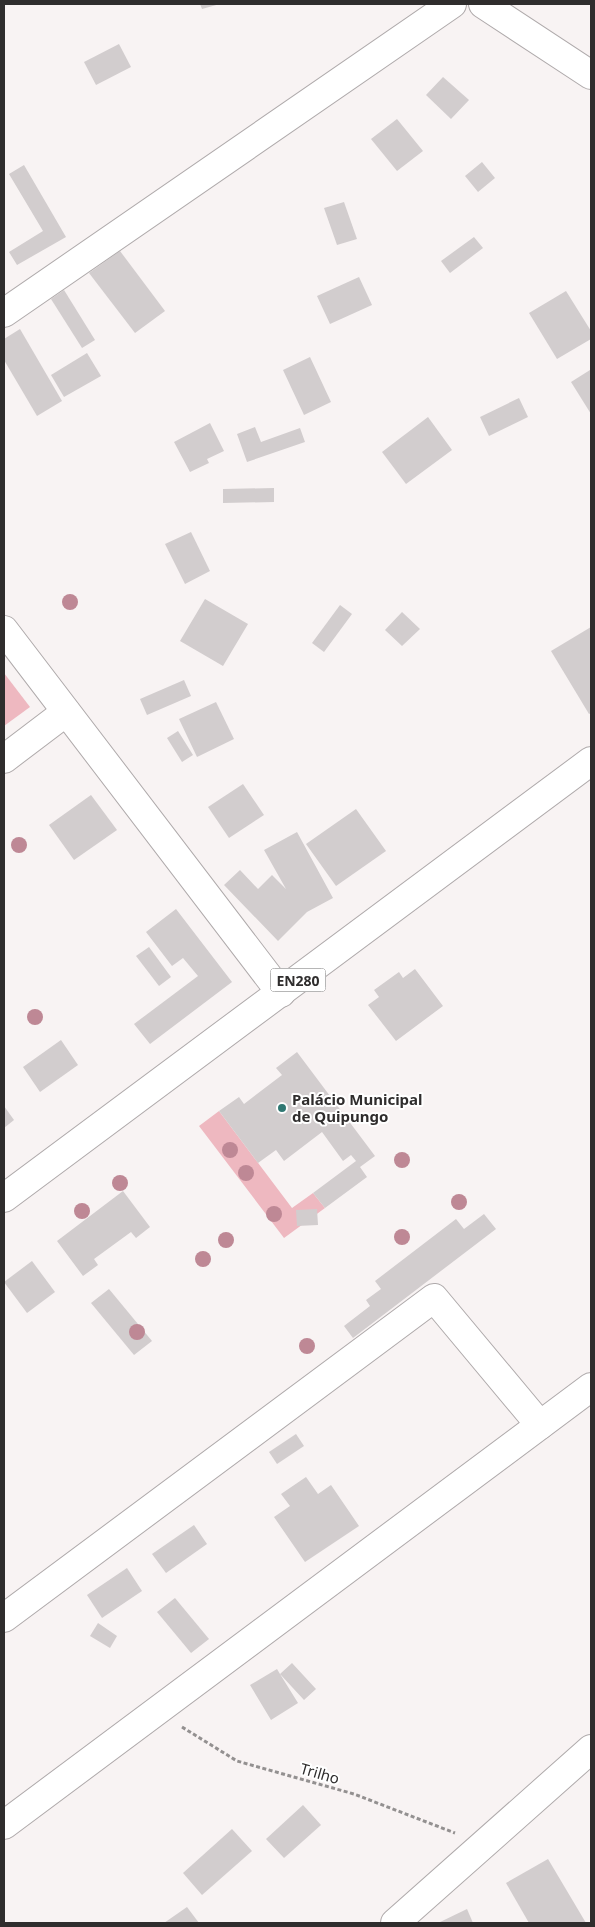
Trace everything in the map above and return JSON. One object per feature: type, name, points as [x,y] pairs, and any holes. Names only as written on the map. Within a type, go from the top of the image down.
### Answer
[{"type":"street","points":[[4,313],[452,4]]},
{"type":"street","points":[[483,4],[591,75]]},
{"type":"street","points":[[4,630],[281,993]]},
{"type":"street","points":[[4,759],[66,712]]},
{"type":"street","name":"EN280","points":[[4,1198],[591,761]]},
{"type":"street","points":[[4,1618],[434,1298],[540,1425]]},
{"type":"street","points":[[4,1825],[591,1387]]},
{"type":"street","points":[[395,1923],[591,1749]]},
{"type":"path","name":"Trilho","points":[[156,1711],[237,1761],[354,1794],[484,1844]]},
{"type":"shaded area","points":[[4,673],[30,707],[4,726]]},
{"type":"shaded area","points":[[219,1111],[292,1208],[313,1193],[325,1208],[284,1238],[199,1126]]},
{"type":"building","points":[[200,4],[220,4],[202,9]]},
{"type":"building","points":[[119,44],[131,67],[96,85],[84,62]]},
{"type":"building","points":[[443,77],[469,100],[451,119],[426,95]]},
{"type":"building","points":[[397,119],[423,151],[397,171],[371,139]]},
{"type":"building","points":[[482,162],[495,178],[478,192],[465,176]]},
{"type":"building","points":[[24,165],[66,237],[17,265],[9,252],[43,231],[9,174]]},
{"type":"building","points":[[344,202],[357,239],[337,245],[324,208]]},
{"type":"building","points":[[474,237],[483,248],[450,273],[441,261]]},
{"type":"building","points":[[120,251],[165,311],[135,333],[89,273]]},
{"type":"building","points":[[359,277],[372,305],[330,324],[317,296]]},
{"type":"building","points":[[64,290],[95,340],[82,348],[51,299]]},
{"type":"building","points":[[566,291],[591,331],[591,339],[557,359],[529,313]]},
{"type":"building","points":[[20,329],[62,401],[37,416],[4,360],[4,339]]},
{"type":"building","points":[[87,353],[101,376],[64,397],[51,375]]},
{"type":"building","points":[[310,357],[331,402],[304,415],[283,370]]},
{"type":"building","points":[[590,370],[591,373],[591,414],[571,382]]},
{"type":"building","points":[[519,398],[528,417],[489,436],[480,417]]},
{"type":"building","points":[[428,417],[452,450],[406,484],[382,452]]},
{"type":"building","points":[[210,423],[224,451],[207,459],[209,463],[190,472],[174,442]]},
{"type":"building","points":[[255,427],[261,442],[300,428],[305,442],[247,462],[237,434]]},
{"type":"building","points":[[274,488],[274,502],[223,503],[223,489]]},
{"type":"building","points":[[191,532],[210,571],[185,584],[165,544]]},
{"type":"building","points":[[205,599],[248,624],[223,666],[180,641]]},
{"type":"building","points":[[340,605],[352,614],[324,652],[312,643]]},
{"type":"building","points":[[402,612],[420,629],[402,646],[385,630]]},
{"type":"building","points":[[591,627],[591,713],[589,714],[551,651]]},
{"type":"building","points":[[184,680],[191,696],[147,715],[140,699]]},
{"type":"building","points":[[216,702],[234,739],[197,757],[179,719]]},
{"type":"building","points":[[178,731],[193,755],[182,762],[167,738]]},
{"type":"building","points":[[243,784],[264,815],[229,838],[208,807]]},
{"type":"building","points":[[91,795],[117,830],[74,860],[49,825]]},
{"type":"building","points":[[356,809],[386,851],[336,886],[306,844]]},
{"type":"building","points":[[297,832],[333,898],[307,912],[278,941],[224,885],[240,870],[258,889],[272,875],[286,889],[264,850]]},
{"type":"building","points":[[176,909],[232,982],[150,1044],[134,1024],[198,976],[183,958],[172,966],[146,932]]},
{"type":"building","points":[[149,947],[171,977],[159,986],[136,956]]},
{"type":"building","points":[[415,969],[443,1006],[396,1041],[368,1005],[379,997],[374,990],[399,972],[403,978]]},
{"type":"building","points":[[61,1040],[78,1065],[40,1092],[23,1067]]},
{"type":"building","name":"Palácio Municipal de Quipungo","points":[[297,1052],[375,1156],[360,1167],[367,1177],[325,1208],[313,1193],[356,1161],[351,1155],[343,1161],[322,1132],[284,1161],[276,1150],[258,1163],[219,1111],[239,1097],[244,1104],[282,1075],[276,1068]]},
{"type":"building","points":[[4,1106],[14,1120],[4,1128]]},
{"type":"building","points":[[123,1191],[150,1227],[136,1238],[131,1232],[94,1259],[98,1265],[83,1276],[57,1241]]},
{"type":"building","points":[[317,1209],[318,1225],[297,1226],[296,1210]]},
{"type":"building","points":[[484,1214],[496,1229],[353,1338],[344,1326],[370,1306],[366,1300],[381,1289],[375,1281],[456,1219],[464,1229]]},
{"type":"building","points":[[32,1261],[55,1292],[27,1313],[4,1282]]},
{"type":"building","points":[[109,1289],[152,1341],[134,1355],[91,1303]]},
{"type":"building","points":[[296,1434],[304,1446],[277,1464],[269,1452]]},
{"type":"building","points":[[306,1477],[318,1494],[331,1485],[359,1526],[305,1562],[274,1517],[290,1506],[281,1494]]},
{"type":"building","points":[[194,1525],[207,1544],[166,1573],[152,1554]]},
{"type":"building","points":[[127,1568],[142,1591],[102,1618],[87,1595]]},
{"type":"building","points":[[175,1598],[209,1639],[191,1653],[157,1612]]},
{"type":"building","points":[[98,1623],[117,1636],[110,1648],[90,1636]]},
{"type":"building","points":[[292,1663],[316,1689],[304,1700],[280,1674]]},
{"type":"building","points":[[277,1669],[298,1703],[271,1720],[250,1685]]},
{"type":"building","points":[[303,1805],[321,1825],[284,1858],[266,1839]]},
{"type":"building","points":[[232,1829],[252,1851],[202,1895],[183,1873]]},
{"type":"building","points":[[548,1859],[586,1923],[529,1923],[506,1883]]},
{"type":"building","points":[[187,1907],[199,1923],[164,1923]]},
{"type":"building","points":[[467,1909],[473,1923],[438,1923]]},
{"type":"place","name":"Palácio Municipal de Quipungo","points":[[282,1108]]}]
